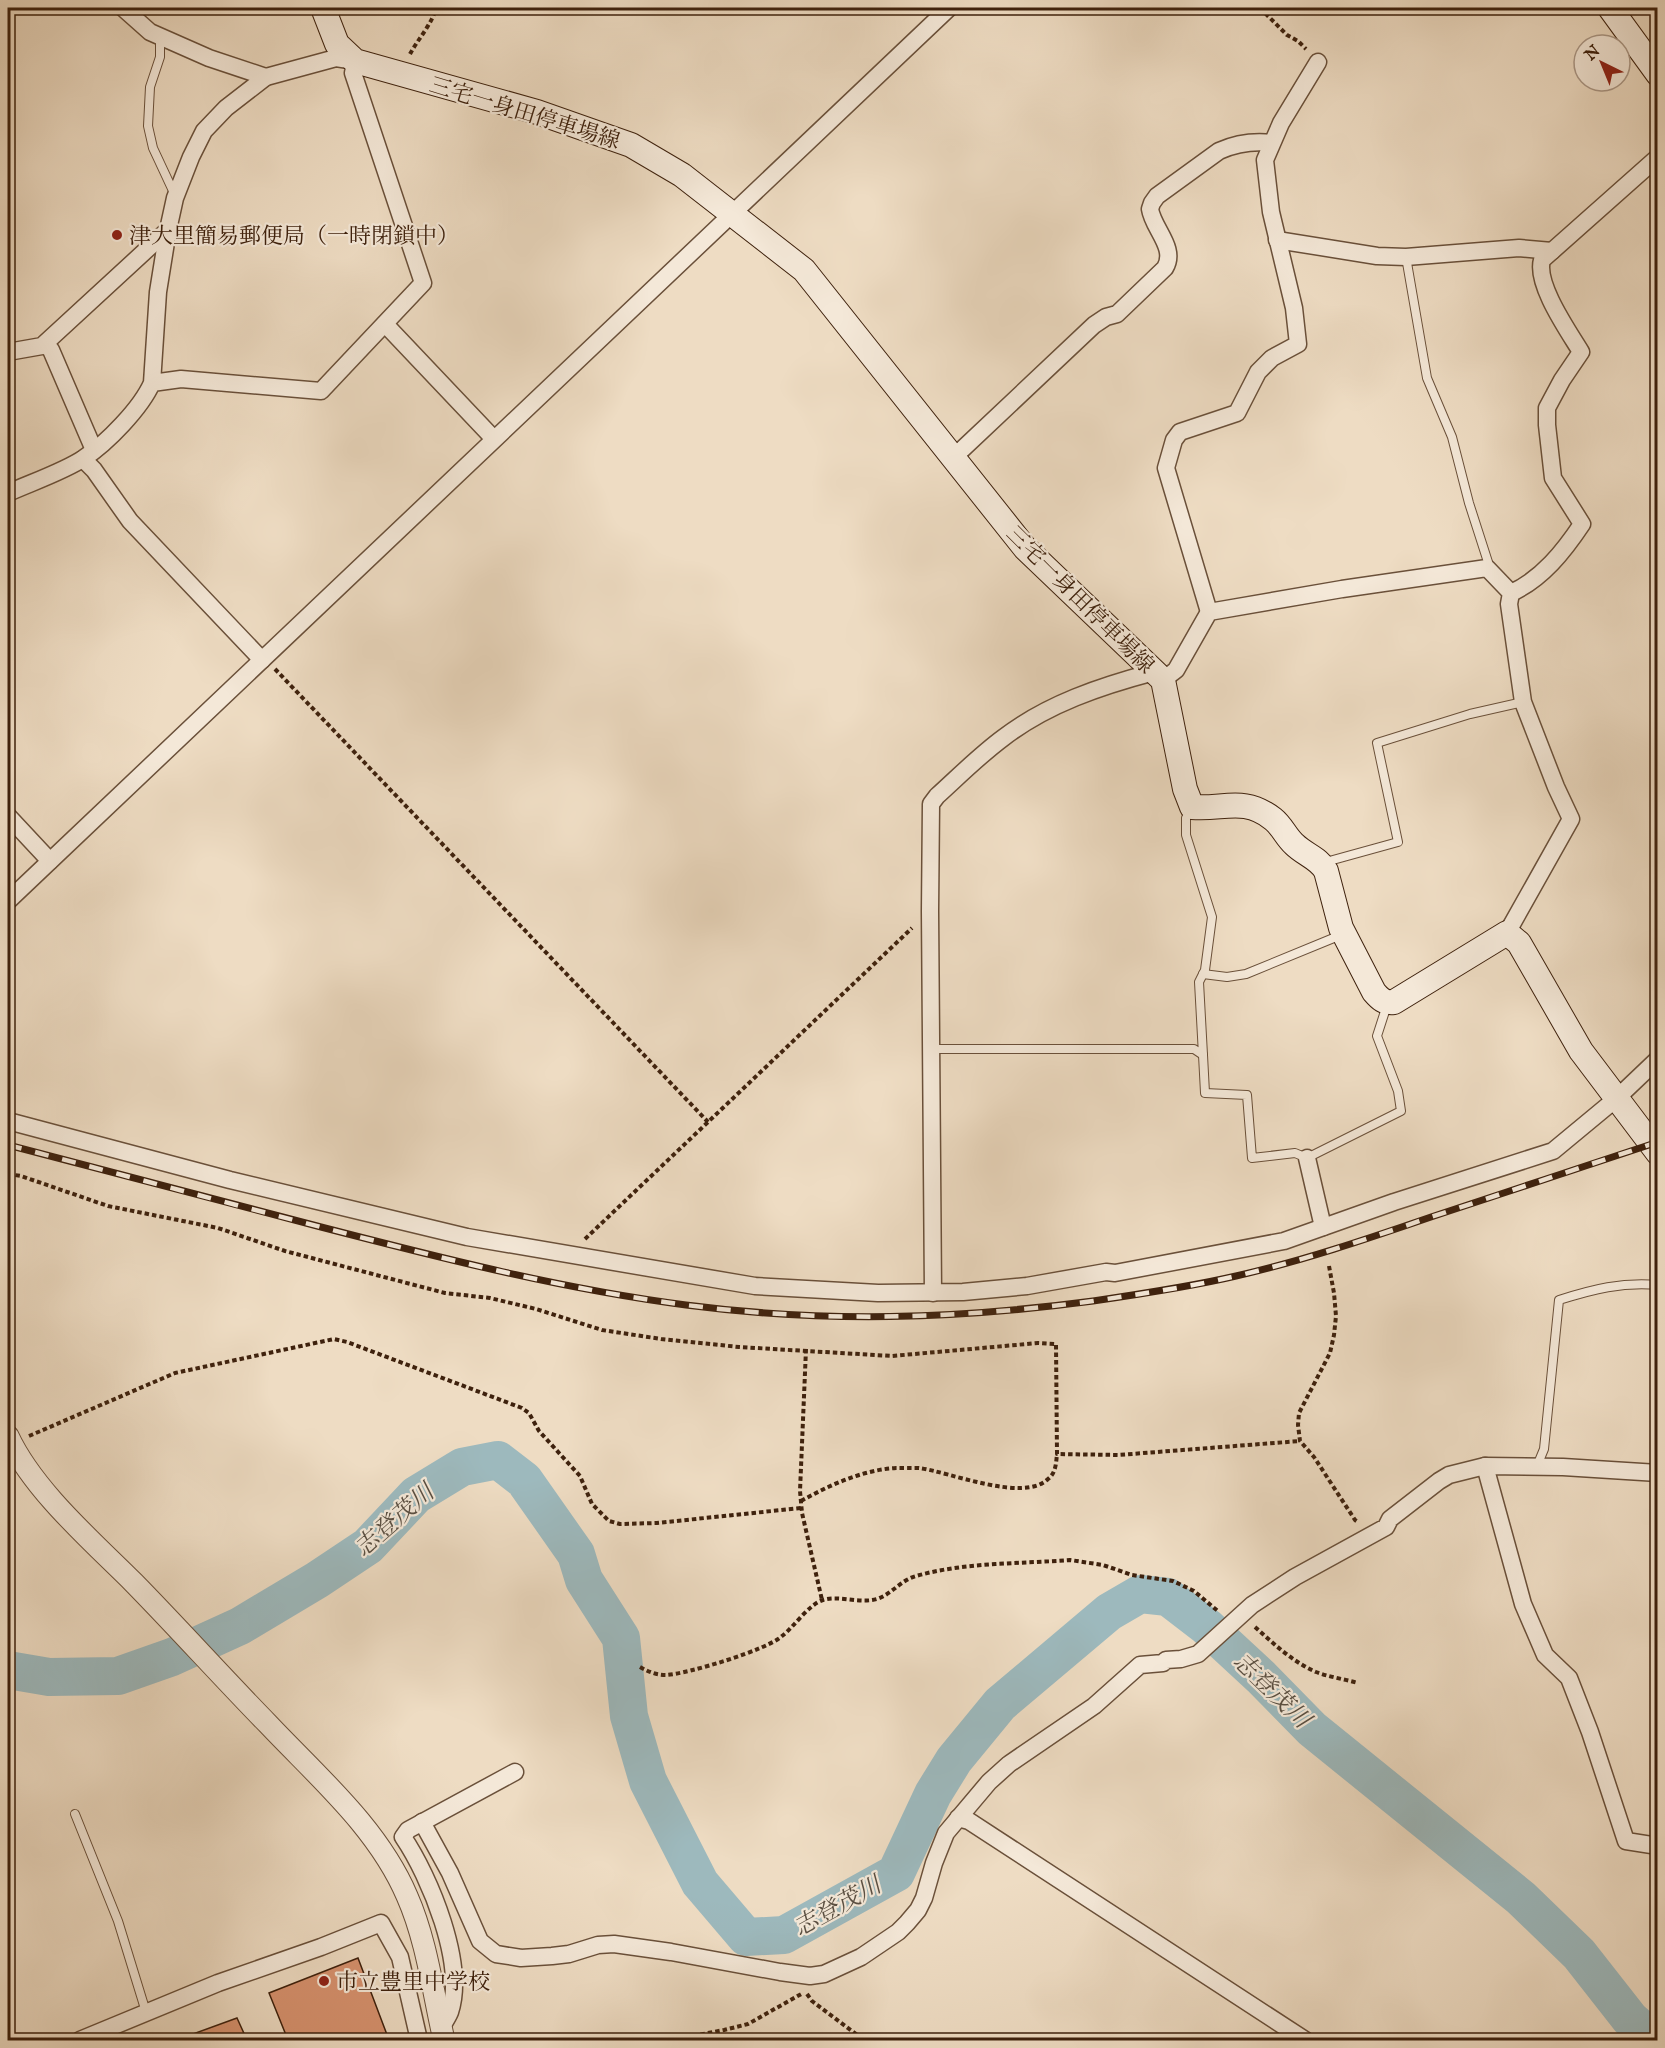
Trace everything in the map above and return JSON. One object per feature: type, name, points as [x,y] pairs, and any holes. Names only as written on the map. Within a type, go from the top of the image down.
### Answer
[{"type":"main road","points":[[323,8],[337,44],[355,61]]},
{"type":"main road","points":[[1610,8],[1658,74]]},
{"type":"main road","name":"三宅一身田停車場線","points":[[355,61],[537,112],[631,145],[682,175],[804,270],[1025,548],[1158,676],[1185,789],[1192,807]]},
{"type":"main road","points":[[1192,807],[1207,808],[1231,804],[1259,812],[1273,819],[1292,843],[1322,863],[1344,934],[1374,992],[1381,1000],[1388,1003],[1394,1002],[1507,933],[1519,943],[1581,1051],[1658,1153]]},
{"type":"street","points":[[123,8],[150,32],[209,58],[266,77]]},
{"type":"street","points":[[8,901],[949,8]]},
{"type":"street","points":[[8,493],[89,454],[138,408],[152,383],[158,292],[168,231],[175,198],[204,131],[226,108],[266,77],[336,57],[355,61],[353,72],[423,283],[321,391],[181,379],[152,383]]},
{"type":"street","points":[[933,1293],[930,910],[932,804],[937,796],[1003,738],[1024,723],[1105,684],[1158,676],[1176,670],[1209,612],[1166,468],[1174,440],[1180,432],[1237,413],[1258,372],[1272,358],[1298,344],[1294,308],[1267,190],[1265,159],[1271,143],[1318,62]]},
{"type":"street","points":[[953,458],[1095,325],[1106,317],[1117,314],[1165,268],[1169,254],[1150,209],[1157,196],[1229,146],[1259,141],[1271,143]]},
{"type":"street","points":[[1511,592],[1527,585],[1564,550],[1582,524],[1553,478],[1547,408],[1581,352],[1541,278],[1542,260],[1658,157]]},
{"type":"street","points":[[8,352],[45,344],[168,231]]},
{"type":"street","points":[[1277,240],[1377,256],[1406,257],[1519,248],[1552,251]]},
{"type":"street","points":[[384,324],[494,439]]},
{"type":"street","points":[[45,344],[51,350],[94,470],[130,521],[263,659]]},
{"type":"street","points":[[1209,612],[1342,589],[1487,568],[1511,592]]},
{"type":"street","points":[[1507,933],[1571,819],[1523,702],[1509,604],[1511,592]]},
{"type":"street","points":[[8,816],[50,861]]},
{"type":"street","points":[[8,1120],[118,1151],[467,1237],[755,1286],[878,1293],[933,1293],[1027,1286],[1106,1272],[1115,1273],[1267,1244],[1323,1227],[1553,1151],[1617,1098],[1658,1059]]},
{"type":"street","points":[[1307,1158],[1323,1227]]},
{"type":"street","points":[[9,1441],[47,1494],[345,1804],[366,1829],[386,1857],[407,1895],[416,1919],[442,2034]]},
{"type":"street","points":[[1485,1466],[1523,1604],[1545,1654],[1569,1678],[1590,1732],[1626,1841],[1658,1846]]},
{"type":"street","points":[[422,1822],[450,1873],[480,1941],[496,1954],[521,1958],[552,1956],[569,1954],[598,1945],[614,1944],[810,1976],[824,1974],[861,1957],[898,1932],[907,1923],[924,1898],[945,1833],[989,1782],[1009,1764],[1094,1706],[1140,1665],[1162,1663],[1166,1660],[1198,1654],[1234,1620],[1271,1592],[1386,1527],[1390,1519],[1449,1475],[1485,1466],[1537,1466],[1658,1473]]},
{"type":"street","points":[[442,2034],[453,1997],[448,1940],[426,1877],[403,1838],[408,1830],[515,1772]]},
{"type":"street","points":[[958,1818],[969,1821],[1305,2040]]},
{"type":"street","points":[[80,2040],[146,2012],[381,1923],[400,1957],[419,2040]]},
{"type":"lane","points":[[160,36],[160,57],[150,87],[148,126],[153,148],[172,185],[175,198]]},
{"type":"lane","points":[[1406,257],[1427,378],[1452,437],[1488,562],[1487,568]]},
{"type":"lane","points":[[1322,863],[1398,842],[1377,743],[1470,714],[1523,702]]},
{"type":"lane","points":[[1192,807],[1186,818],[1186,835],[1212,917],[1211,939],[1199,982],[1205,1093],[1247,1095],[1252,1158],[1294,1153],[1307,1158],[1401,1111],[1398,1091],[1377,1036],[1388,1003]]},
{"type":"lane","points":[[1203,974],[1227,977],[1246,974],[1344,934]]},
{"type":"lane","points":[[932,1049],[1194,1049],[1203,1054]]},
{"type":"lane","points":[[1537,1466],[1544,1449],[1560,1300],[1593,1289],[1620,1284],[1658,1285]]},
{"type":"lane","points":[[75,1814],[118,1921],[146,2012]]},
{"type":"path","points":[[402,75],[408,57],[436,8]]},
{"type":"path","points":[[1260,8],[1318,62]]},
{"type":"path","points":[[263,659],[708,1122]]},
{"type":"path","points":[[568,1255],[930,910]]},
{"type":"path","points":[[8,1174],[21,1176],[108,1206],[218,1228],[285,1251],[445,1293],[490,1298],[536,1309],[602,1330],[717,1345],[892,1356],[1038,1343],[1056,1344],[1057,1454],[1054,1472],[1040,1485],[1015,1488],[920,1468],[892,1469],[840,1480],[801,1501]]},
{"type":"path","points":[[1329,1266],[1334,1293],[1335,1335],[1330,1353],[1299,1413],[1300,1441],[1314,1457],[1355,1520],[1363,1525],[1390,1519]]},
{"type":"path","points":[[9,1441],[23,1438],[175,1373],[334,1340],[347,1342],[522,1408],[529,1413],[539,1431],[580,1476],[592,1504],[609,1521],[620,1524],[657,1523],[801,1508]]},
{"type":"path","points":[[807,1349],[801,1508],[822,1600]]},
{"type":"path","points":[[1057,1454],[1118,1455],[1300,1441]]},
{"type":"path","points":[[640,1667],[651,1673],[676,1674],[743,1655],[781,1638],[812,1606],[822,1600],[865,1601],[878,1598],[913,1576],[943,1569],[1071,1560],[1103,1565],[1132,1575],[1173,1581],[1194,1592],[1305,1666],[1358,1683]]},
{"type":"path","points":[[671,2040],[748,2024],[805,1991],[812,2001],[864,2040]]},
{"type":"building","points":[[358,1958],[389,2040],[288,2040],[269,1993]]},
{"type":"building","points":[[237,2018],[247,2040],[182,2040],[182,2038]]},
{"type":"waterway","name":"志登茂川","points":[[8,1670],[49,1677],[118,1676],[172,1657],[240,1626],[317,1580],[368,1546],[416,1495],[462,1467],[498,1460],[524,1480],[576,1554],[584,1580],[621,1638],[629,1716],[648,1781],[700,1883],[746,1937],[784,1935],[896,1873],[933,1794],[954,1760],[1000,1704],[1109,1612],[1140,1594],[1168,1597],[1207,1627],[1312,1729],[1521,1898],[1579,1954],[1630,2019],[1654,2040]]},
{"type":"railway","points":[[8,1145],[411,1250],[502,1272],[594,1290],[738,1311],[890,1316],[941,1315],[1042,1307],[1201,1284],[1285,1264],[1334,1249],[1658,1142]]},
{"type":"place","name":"津大里簡易郵便局（一時閉鎖中）","points":[[117,235]]},
{"type":"place","name":"市立豊里中学校","points":[[324,1981]]}]
